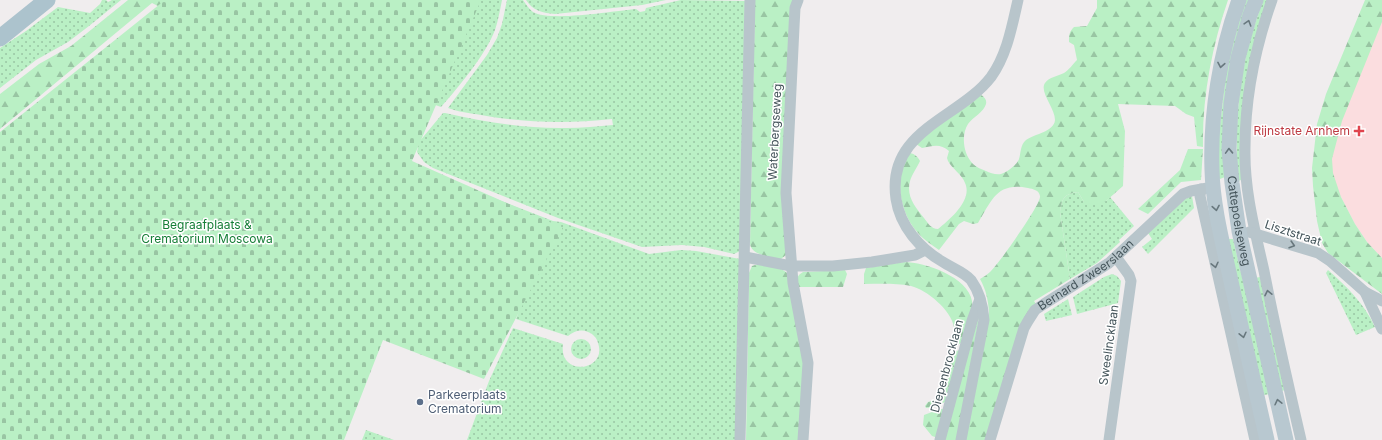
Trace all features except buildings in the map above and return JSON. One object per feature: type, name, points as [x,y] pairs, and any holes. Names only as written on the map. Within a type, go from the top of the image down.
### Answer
[{"type":"main road","points":[[0,38],[47,0]]},
{"type":"street","points":[[740,440],[750,0]]},
{"type":"street","name":"Waterbergseweg","points":[[798,0],[795,8],[786,187],[791,266],[808,363],[804,440]]},
{"type":"street","name":"Diepenbrocklaan","points":[[961,440],[984,320],[982,305],[970,279],[963,273],[924,250],[908,228],[899,211],[896,201],[895,186],[900,163],[908,148],[917,137],[977,91],[992,76],[1007,46],[1018,0]]},
{"type":"street","name":"Cattepoelseweg","points":[[1238,0],[1224,51],[1218,83],[1212,171],[1207,188],[1200,196],[1255,440]]},
{"type":"street","name":"Cattepoelseweg","points":[[1256,0],[1238,58],[1231,104],[1229,149],[1239,231],[1286,440]]},
{"type":"street","name":"Cattepoelseweg","points":[[1272,0],[1253,63],[1249,90],[1245,126],[1247,182],[1255,234],[1301,440]]},
{"type":"street","name":"Bernard Zweerslaan","points":[[990,440],[1024,328],[1032,314],[1044,304],[1101,269],[1116,257],[1183,194],[1232,183]]},
{"type":"street","name":"Cattepoelseweg","points":[[1207,188],[1221,236],[1267,440]]},
{"type":"street","points":[[1221,236],[1224,233],[1239,231]]},
{"type":"street","name":"Lisztstraat","points":[[1239,231],[1255,234],[1318,253],[1330,261],[1365,292],[1382,329]]},
{"type":"street","points":[[745,257],[791,266],[833,266],[866,263],[915,255],[924,250]]},
{"type":"street","name":"Sweelincklaan","points":[[1109,440],[1131,281],[1129,275],[1116,257]]},
{"type":"street","points":[[1365,292],[1382,301]]},
{"type":"street","name":"Diepenbrocklaan","points":[[940,440],[972,321],[980,299]]},
{"type":"shaded area","name":"Rijnstate Arnhem","points":[[1382,7],[1382,258],[1367,242],[1355,224],[1341,197],[1326,178],[1345,85]]},
{"type":"green space","points":[[102,0],[106,0],[108,2],[112,0],[121,0],[68,42],[36,60],[0,88],[0,48],[58,7],[90,13],[100,4]]},
{"type":"green space","points":[[128,0],[176,0],[166,10],[152,3],[0,129],[0,94],[39,64],[71,46]]},
{"type":"green space","name":"Begraafplaats & Crematorium Moscowa","points":[[165,0],[481,0],[412,161],[563,228],[484,379],[383,340],[344,440],[0,440],[0,132]]},
{"type":"green space","points":[[444,0],[502,0],[495,30],[491,39],[463,81],[441,107],[427,102]]},
{"type":"green space","points":[[507,0],[523,0],[533,12],[541,15],[553,16],[583,15],[636,9],[640,12],[645,11],[646,8],[681,0],[745,1],[740,251],[734,254],[704,247],[682,245],[642,247],[558,218],[433,168],[424,162],[417,152],[419,142],[443,113],[521,126],[573,128],[613,125],[612,119],[579,122],[514,120],[448,108],[487,55],[497,38],[502,24]]},
{"type":"green space","points":[[526,0],[666,0],[642,5],[555,14],[539,11],[532,7]]},
{"type":"green space","points":[[755,0],[795,0],[786,255],[781,259],[768,257],[758,253],[754,251],[750,244]]},
{"type":"green space","points":[[1097,0],[1228,0],[1217,35],[1209,72],[1204,110],[1203,147],[1197,146],[1194,117],[1186,114],[1175,106],[1118,104],[1125,131],[1123,186],[1106,201],[1098,204],[1089,204],[1084,202],[1078,192],[1070,194],[1064,198],[1060,212],[1070,279],[1034,301],[1036,304],[986,440],[965,440],[989,312],[984,287],[980,279],[995,267],[1010,247],[1034,210],[1040,196],[1034,189],[1028,188],[1018,187],[1002,190],[992,200],[978,223],[973,224],[964,221],[959,224],[939,250],[920,236],[908,218],[904,209],[900,191],[901,173],[905,161],[910,153],[918,158],[920,161],[910,181],[909,192],[912,201],[928,224],[933,228],[938,229],[954,215],[966,196],[967,189],[962,177],[948,161],[947,158],[949,151],[946,148],[939,146],[922,148],[916,144],[980,94],[986,99],[986,104],[983,110],[970,121],[964,133],[964,144],[967,155],[973,164],[993,174],[1003,173],[1014,166],[1019,159],[1024,142],[1047,130],[1054,124],[1055,120],[1053,110],[1044,91],[1045,83],[1051,78],[1066,72],[1077,60],[1074,45],[1069,42],[1071,30],[1074,27],[1087,26],[1097,8]]},
{"type":"green space","points":[[1245,0],[1252,0],[1225,177],[1220,179],[1218,178],[1215,167],[1227,66]]},
{"type":"green space","points":[[1263,0],[1267,0],[1241,180],[1238,181],[1237,129],[1239,95],[1249,44]]},
{"type":"green space","points":[[1365,0],[1382,0],[1382,22],[1342,121],[1332,159],[1333,173],[1341,197],[1355,224],[1367,242],[1382,258],[1382,294],[1328,253],[1322,243],[1317,221],[1313,186],[1312,168],[1317,124],[1326,94]]},
{"type":"green space","points":[[1188,149],[1203,149],[1201,180],[1181,182],[1148,214],[1138,209],[1180,170]]},
{"type":"green space","points":[[429,173],[553,221],[561,222],[649,254],[681,250],[696,251],[740,259],[736,440],[467,440],[489,381],[513,328],[563,344],[563,355],[568,362],[575,366],[582,367],[590,365],[596,360],[599,352],[598,343],[597,339],[593,335],[585,331],[578,331],[568,336],[516,319],[547,237]]},
{"type":"green space","points":[[1078,192],[1084,202],[1106,201],[1110,197],[1134,226],[1119,240],[1120,242],[1097,263],[1070,279],[1060,212],[1064,198],[1070,194]]},
{"type":"green space","points":[[1192,196],[1194,208],[1148,254],[1142,247],[1152,239],[1148,233],[1185,199]]},
{"type":"green space","points":[[1228,239],[1233,239],[1270,394],[1264,395]]},
{"type":"green space","points":[[904,262],[923,265],[944,272],[963,285],[969,292],[972,301],[972,310],[965,340],[949,351],[953,339],[954,327],[948,314],[931,296],[911,286],[893,284],[864,284],[864,274],[866,268]]},
{"type":"green space","points":[[752,266],[776,267],[787,273],[804,350],[801,440],[746,440],[749,273]]},
{"type":"green space","points":[[845,270],[847,274],[843,287],[797,287],[798,277],[803,272]]},
{"type":"green space","points":[[1328,270],[1354,296],[1365,310],[1375,327],[1356,335],[1326,273]]},
{"type":"green space","points":[[1112,274],[1117,276],[1121,281],[1118,303],[1077,314],[1073,297],[1104,277]]},
{"type":"green space","points":[[1260,277],[1286,390],[1281,391],[1255,278]]},
{"type":"green space","points":[[1068,299],[1072,315],[1046,321],[1044,314]]},
{"type":"green space","points":[[979,318],[957,440],[943,440],[975,320]]},
{"type":"green space","points":[[581,339],[588,342],[591,349],[588,356],[581,359],[574,356],[571,349],[574,342]]},
{"type":"green space","points":[[959,350],[947,401],[935,407],[926,408],[925,406],[928,402],[942,398],[944,393],[942,374],[946,361],[952,359],[955,352]]},
{"type":"green space","points":[[943,409],[938,438],[932,436],[923,425],[924,415]]},
{"type":"green space","points":[[366,430],[394,440],[362,440]]},
{"type":"place","name":"Rijnstate Arnhem","points":[[1359,131]]},
{"type":"place","name":"Parkeerplaats Crematorium","points":[[420,402]]}]
